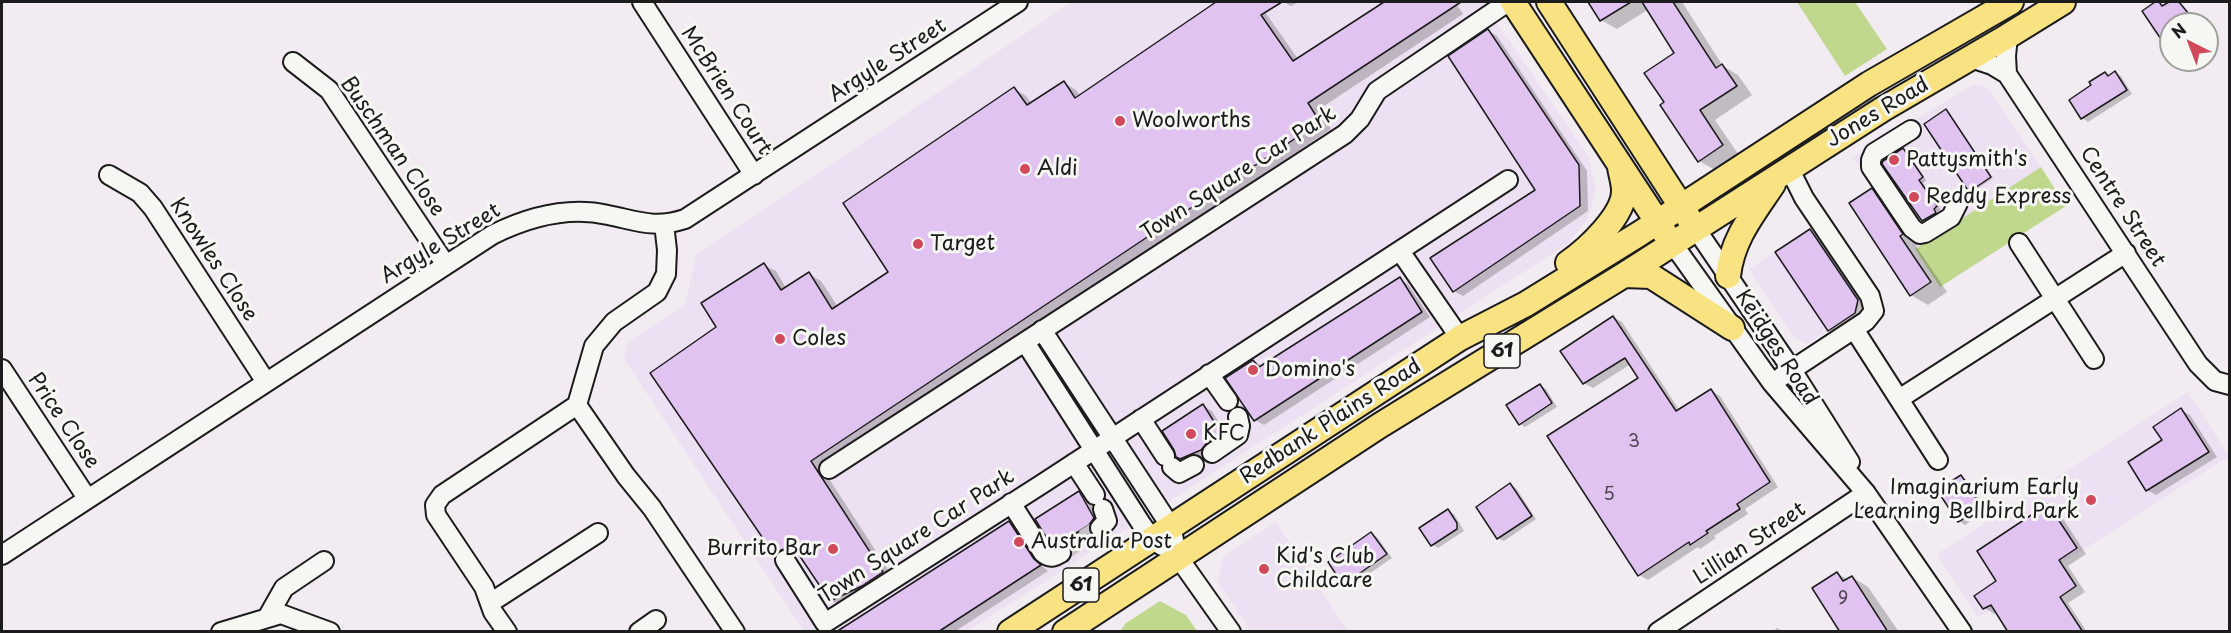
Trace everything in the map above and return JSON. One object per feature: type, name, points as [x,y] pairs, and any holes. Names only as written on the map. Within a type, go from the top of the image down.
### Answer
[{"type":"main road","name":"61","points":[[1513,2],[1673,244]]},
{"type":"main road","points":[[1549,2],[1681,207]]},
{"type":"main road","name":"Jones Road","points":[[1658,222],[1869,84],[2011,2]]},
{"type":"main road","name":"Jones Road","points":[[1696,229],[1883,109],[2062,2]]},
{"type":"main road","name":"61","points":[[1488,325],[1520,294],[1585,252],[1606,227],[1619,209],[1625,192],[1620,165]]},
{"type":"main road","points":[[1728,276],[1736,241],[1784,173]]},
{"type":"main road","name":"Keidges Road","points":[[1681,207],[1696,229]]},
{"type":"main road","name":"Redbank Plains Road","points":[[1010,632],[1460,338],[1488,325],[1658,222]]},
{"type":"main road","name":"Redbank Plains Road","points":[[1065,632],[1380,426],[1696,229]]},
{"type":"main road","points":[[1624,276],[1651,276],[1732,328]]},
{"type":"street","name":"McBrien Court","points":[[642,2],[754,175]]},
{"type":"street","name":"Argyle Street","points":[[2,555],[492,235],[528,219],[557,214],[585,212],[608,214],[645,224],[664,224],[685,219],[1018,2]]},
{"type":"street","name":"Town Square Car Park","points":[[829,470],[1345,134],[1360,118],[1377,91],[1508,2]]},
{"type":"street","points":[[2007,74],[2008,36]]},
{"type":"street","points":[[1971,57],[1992,64],[2007,74]]},
{"type":"street","name":"Buschman Close","points":[[293,62],[329,90],[446,265]]},
{"type":"street","name":"Centre Street","points":[[2007,74],[2198,364],[2215,381],[2229,385]]},
{"type":"street","points":[[1911,130],[1874,153],[1870,160],[1871,167],[1912,228],[1920,234],[1951,217],[1958,203]]},
{"type":"street","points":[[1772,383],[1872,316],[1874,305],[1804,198],[1784,173]]},
{"type":"street","name":"Knowles Close","points":[[109,175],[140,193],[153,208],[266,382]]},
{"type":"street","name":"Town Square Car Park","points":[[785,560],[825,623],[1112,439],[1508,180]]},
{"type":"street","points":[[507,632],[493,612],[484,587],[436,515],[435,505],[442,495],[576,405],[594,346],[614,322],[657,292],[666,274],[667,250],[664,224]]},
{"type":"street","name":"Keidges Road","points":[[1696,229],[1792,370],[1847,457],[1866,493]]},
{"type":"street","points":[[2019,243],[2094,359]]},
{"type":"street","name":"Keidges Road","points":[[1673,244],[1772,383],[1866,493],[1962,632]]},
{"type":"street","points":[[1400,250],[1460,338]]},
{"type":"street","points":[[1899,399],[2126,254]]},
{"type":"street","points":[[1854,329],[1938,460]]},
{"type":"street","points":[[1042,330],[1112,439],[1161,533]]},
{"type":"street","points":[[1025,342],[1095,450],[1179,557],[1231,632]]},
{"type":"street","name":"Price Close","points":[[2,369],[87,498]]},
{"type":"street","points":[[1209,374],[1227,401]]},
{"type":"street","points":[[576,405],[626,476],[652,508],[735,632]]},
{"type":"street","points":[[1212,453],[1238,435],[1240,426],[1238,417]]},
{"type":"street","points":[[1141,420],[1168,461],[1179,473],[1194,465]]},
{"type":"street","points":[[1074,463],[1099,502],[1107,520],[1100,528]]},
{"type":"street","name":"Lillian Street","points":[[1658,632],[1866,493]]},
{"type":"street","points":[[1011,503],[1047,557],[1061,553]]},
{"type":"street","points":[[490,603],[597,533]]},
{"type":"street","points":[[267,618],[284,588],[324,561]]},
{"type":"street","points":[[221,632],[281,614],[330,632]]},
{"type":"street","points":[[639,632],[656,620]]},
{"type":"shaded area","points":[[1072,2],[1483,2],[1588,156],[1596,187],[1589,217],[1569,243],[968,631],[804,631],[624,359],[627,343],[685,304],[696,255]]},
{"type":"shaded area","points":[[1973,85],[1988,88],[2041,167],[1915,249],[1853,157]]},
{"type":"shaded area","points":[[1810,229],[1858,300],[1855,313],[1808,344],[1795,339],[1749,269]]},
{"type":"shaded area","name":"Imaginarium Early Learning Bellbird Park","points":[[2188,392],[2229,456],[1978,618],[1937,554]]},
{"type":"shaded area","name":"Kid's Club Childcare","points":[[1276,522],[1348,631],[1251,631],[1217,581],[1223,557]]},
{"type":"green space","points":[[1797,2],[1855,2],[1887,49],[1845,76]]},
{"type":"green space","points":[[2041,167],[2066,206],[1940,287],[1915,249]]},
{"type":"green space","points":[[1160,601],[1186,615],[1197,631],[1120,631],[1126,623]]},
{"type":"building","points":[[1216,2],[1282,2],[1261,15],[1293,61],[1384,2],[1461,2],[1308,103],[1320,122],[811,461],[883,572],[862,586],[830,601],[797,552],[795,554],[784,549],[775,556],[650,373],[716,327],[701,303],[764,263],[781,290],[809,272],[832,309],[888,272],[843,203],[1014,87],[1027,105],[1064,81],[1075,98]]},
{"type":"building","points":[[1588,2],[1631,2],[1600,21]]},
{"type":"building","points":[[1642,2],[1673,2],[1716,68],[1722,64],[1737,86],[1700,110],[1723,145],[1698,162],[1660,105],[1664,102],[1644,73],[1674,53]]},
{"type":"building","points":[[2155,2],[2159,2],[2162,6],[2169,2],[2179,2],[2187,12],[2159,12],[2159,36],[2142,11]]},
{"type":"building","points":[[1488,29],[1579,165],[1580,206],[1453,292],[1430,258],[1535,190],[1448,56]]},
{"type":"building","points":[[2115,71],[2127,90],[2081,119],[2069,100],[2091,85],[2089,82],[2105,72],[2108,76]]},
{"type":"building","points":[[1946,109],[1991,177],[1969,192],[1924,124]]},
{"type":"building","points":[[1903,148],[1923,177],[1919,180],[1937,206],[1934,209],[1936,213],[1922,221],[1882,164]]},
{"type":"building","points":[[1872,188],[1903,234],[1900,236],[1931,282],[1910,296],[1849,203]]},
{"type":"building","points":[[1810,229],[1858,300],[1855,313],[1828,331],[1775,252]]},
{"type":"building","points":[[1400,277],[1422,312],[1254,421],[1225,378],[1253,360],[1259,367]]},
{"type":"building","points":[[1613,316],[1676,411],[1711,389],[1770,482],[1737,504],[1740,509],[1706,531],[1708,533],[1690,545],[1689,542],[1638,576],[1547,436],[1638,378],[1625,358],[1583,384],[1560,351]]},
{"type":"building","points":[[1540,384],[1552,403],[1519,425],[1506,405]]},
{"type":"building","name":"KFC","points":[[1203,404],[1221,433],[1201,450],[1180,459],[1176,457],[1162,431]]},
{"type":"building","points":[[2181,408],[2209,452],[2146,491],[2128,462],[2162,440],[2153,427]]},
{"type":"building","points":[[1961,475],[1982,507],[1958,522],[1937,490]]},
{"type":"building","points":[[1510,483],[1532,516],[1497,539],[1476,507]]},
{"type":"building","points":[[1079,491],[1094,518],[1089,525],[1062,542],[1051,545],[1035,519]]},
{"type":"building","points":[[2048,504],[2077,548],[2059,560],[2076,586],[2060,597],[2083,632],[2008,632],[1991,605],[1983,609],[1974,596],[1996,581],[1977,551]]},
{"type":"building","points":[[1448,509],[1457,523],[1457,529],[1431,546],[1419,528]]},
{"type":"building","points":[[1009,521],[1034,559],[1041,565],[938,632],[836,632]]},
{"type":"building","points":[[1371,532],[1387,554],[1343,585],[1328,562]]},
{"type":"building","points":[[1837,572],[1843,581],[1852,576],[1888,632],[1840,632],[1812,588]]},
{"type":"tunnel","points":[[1061,553],[1100,528]]},
{"type":"place","name":"Woolworths","points":[[1120,121]]},
{"type":"place","name":"Pattysmith's","points":[[1894,160]]},
{"type":"place","name":"Aldi","points":[[1025,169]]},
{"type":"place","name":"Reddy Express","points":[[1914,197]]},
{"type":"place","name":"Target","points":[[918,244]]},
{"type":"place","name":"Coles","points":[[780,339]]},
{"type":"place","name":"Domino's","points":[[1253,370]]},
{"type":"place","name":"KFC","points":[[1191,434]]},
{"type":"place","name":"Imaginarium Early Learning Bellbird Park","points":[[2091,500]]},
{"type":"place","name":"Australia Post","points":[[1019,542]]},
{"type":"place","name":"Burrito Bar","points":[[833,549]]},
{"type":"place","name":"Kid's Club Childcare","points":[[1264,569]]}]
